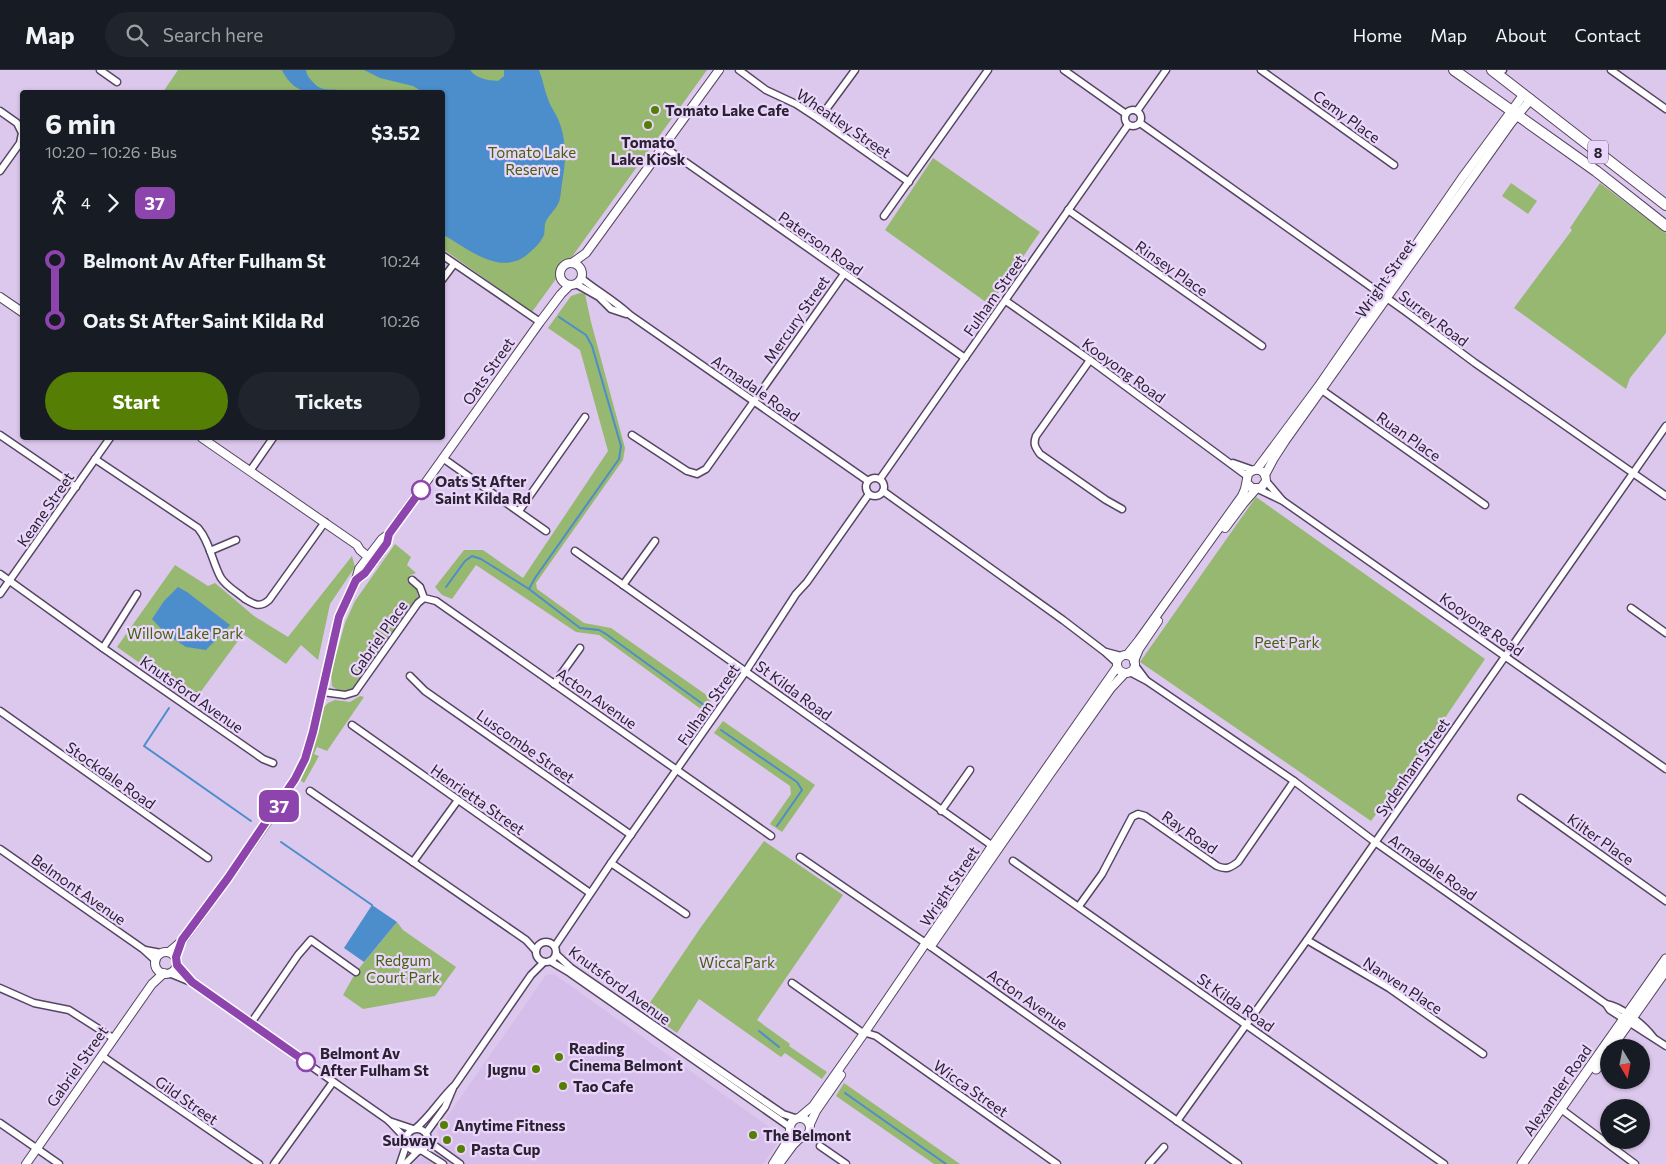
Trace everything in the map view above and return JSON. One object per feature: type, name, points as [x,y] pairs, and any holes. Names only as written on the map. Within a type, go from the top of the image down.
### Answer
[{"type":"highway","name":"8","points":[[1454,70],[1596,171],[1666,226]]},
{"type":"highway","name":"8","points":[[1492,70],[1666,205]]},
{"type":"main road","name":"Alexander Road","points":[[1616,1039],[1666,959]]},
{"type":"main road","name":"Alexander Road","points":[[1529,1164],[1563,1111],[1628,1019],[1666,970]]},
{"type":"main road","name":"Alexander Road","points":[[1522,1164],[1600,1063]]},
{"type":"street","points":[[100,70],[117,82]]},
{"type":"street","name":"Oats Street","points":[[373,556],[382,539],[389,534],[444,459],[540,322],[561,294],[577,279],[586,253],[718,70]]},
{"type":"street","name":"Wheatley Street","points":[[739,70],[766,90],[796,104],[819,119],[909,182]]},
{"type":"street","points":[[819,119],[855,70]]},
{"type":"street","points":[[884,216],[988,70]]},
{"type":"street","points":[[1064,70],[1126,114]]},
{"type":"street","points":[[1137,111],[1166,70]]},
{"type":"street","name":"Cemy Place","points":[[1261,70],[1394,165]]},
{"type":"street","points":[[1611,70],[1666,109]]},
{"type":"street","name":"Wright Street","points":[[1266,478],[1278,452],[1320,389],[1527,96]]},
{"type":"street","points":[[0,111],[17,124],[20,129]]},
{"type":"street","points":[[1130,111],[1137,111],[1141,118],[1140,123],[1134,126],[1128,125],[1125,120],[1126,114],[1130,111]]},
{"type":"street","name":"Surrey Road","points":[[1140,123],[1385,297],[1475,364],[1666,496]]},
{"type":"street","name":"Fulham Street","points":[[880,479],[1128,125]]},
{"type":"street","points":[[0,171],[20,143]]},
{"type":"street","name":"Paterson Road","points":[[664,147],[965,358]]},
{"type":"street","name":"Rinsey Place","points":[[1068,210],[1262,346]]},
{"type":"street","name":"Oats Street","points":[[572,263],[586,253]]},
{"type":"street","points":[[445,258],[540,322]]},
{"type":"street","points":[[572,263],[578,265],[577,279],[565,283],[561,279],[561,269],[572,263]]},
{"type":"street","points":[[445,276],[454,264]]},
{"type":"street","name":"Mercury Street","points":[[632,435],[687,471],[697,474],[706,470],[752,402],[844,274]]},
{"type":"street","name":"Oats Street","points":[[540,322],[555,295],[561,279]]},
{"type":"street","name":"Armadale Road","points":[[577,279],[616,302],[630,315],[752,402],[868,481]]},
{"type":"street","points":[[0,297],[20,309]]},
{"type":"street","name":"Kooyong Road","points":[[1006,301],[1227,461],[1247,480]]},
{"type":"street","points":[[1090,360],[1036,436],[1034,442],[1040,454],[1122,509]]},
{"type":"street","name":"Wright Street","points":[[1255,470],[1320,389]]},
{"type":"street","name":"Ruan Place","points":[[1320,389],[1485,505]]},
{"type":"street","points":[[519,512],[585,418]]},
{"type":"street","name":"Sydenham Street","points":[[1177,1121],[1307,940],[1666,426]]},
{"type":"street","points":[[0,435],[76,487]]},
{"type":"street","name":"Keane Street","points":[[0,594],[109,440]]},
{"type":"street","points":[[182,940],[174,970],[161,969],[165,953],[182,940],[233,871],[295,779],[305,759],[313,732],[339,617],[359,569],[373,556],[362,545],[357,545],[205,440]]},
{"type":"street","points":[[250,471],[272,440]]},
{"type":"street","points":[[95,459],[198,528],[203,534],[221,578],[229,587],[259,606],[270,600],[325,522]]},
{"type":"street","points":[[444,459],[546,531]]},
{"type":"street","name":"Kooyong Road","points":[[1227,461],[1255,470]]},
{"type":"street","points":[[883,492],[1105,652],[1120,660],[1134,663],[1139,649],[1237,511],[1257,489],[1263,486],[1266,478],[1262,471],[1255,470],[1247,480],[1250,487],[1257,489]]},
{"type":"street","points":[[876,478],[880,479],[883,482],[883,492],[874,496],[869,494],[866,490],[868,481],[876,478]]},
{"type":"street","name":"Kooyong Road","points":[[1266,478],[1283,501]]},
{"type":"street","name":"Wright Street","points":[[780,1164],[793,1145],[800,1138],[809,1134],[810,1124],[816,1111],[868,1033],[995,848],[1120,660],[1139,640],[1242,496],[1247,480]]},
{"type":"street","name":"Kooyong Road","points":[[1257,489],[1283,501],[1666,769]]},
{"type":"street","name":"Fulham Street","points":[[552,944],[566,928],[746,671],[796,594],[807,582],[869,494]]},
{"type":"street","points":[[210,551],[236,540]]},
{"type":"street","points":[[623,585],[655,541]]},
{"type":"street","name":"St Kilda Road","points":[[575,551],[995,848]]},
{"type":"street","name":"Knutsford Avenue","points":[[0,574],[263,759],[273,763]]},
{"type":"street","points":[[412,580],[420,588],[424,598]]},
{"type":"street","points":[[103,648],[138,594]]},
{"type":"street","name":"Gabriel Place","points":[[323,692],[345,695],[355,692],[418,602],[424,598]]},
{"type":"street","name":"Acton Avenue","points":[[424,598],[436,601],[771,836]]},
{"type":"street","points":[[1631,608],[1666,632]]},
{"type":"street","points":[[554,684],[580,648]]},
{"type":"street","points":[[1120,660],[1120,671],[1127,672]]},
{"type":"street","name":"Wright Street","points":[[995,848],[1111,688],[1134,663]]},
{"type":"street","name":"Armadale Road","points":[[1134,663],[1147,681]]},
{"type":"street","name":"Armadale Road","points":[[1127,672],[1147,681],[1294,781],[1375,842],[1606,1004],[1610,1010],[1647,1029],[1654,1038],[1666,1046]]},
{"type":"street","name":"Luscombe Street","points":[[410,676],[425,691],[631,835]]},
{"type":"street","name":"Stockdale Road","points":[[0,711],[208,858]]},
{"type":"street","name":"Henrietta Street","points":[[352,725],[590,893]]},
{"type":"street","points":[[941,811],[970,770]]},
{"type":"street","name":"Ray Road","points":[[1079,906],[1102,874],[1132,817],[1138,814],[1145,816],[1224,869],[1232,867],[1238,862],[1294,781]]},
{"type":"street","points":[[310,791],[526,940],[536,953],[547,962]]},
{"type":"street","name":"Kilter Place","points":[[1521,798],[1666,901]]},
{"type":"street","points":[[413,862],[458,800]]},
{"type":"street","name":"Belmont Avenue","points":[[0,849],[143,949],[161,969],[192,982],[388,1120],[411,1148],[420,1150],[443,1164]]},
{"type":"street","name":"Acton Avenue","points":[[800,857],[1238,1164]]},
{"type":"street","name":"St Kilda Road","points":[[1013,861],[1444,1164]]},
{"type":"street","points":[[611,863],[686,914]]},
{"type":"street","points":[[250,1023],[298,955],[311,940],[356,972]]},
{"type":"street","points":[[400,1164],[408,1133],[427,1120],[444,1095],[455,1084],[531,975],[556,954],[552,944],[540,944],[526,940]]},
{"type":"street","name":"Nanven Place","points":[[1307,940],[1389,988],[1483,1054]]},
{"type":"street","points":[[531,975],[540,944]]},
{"type":"street","name":"Belmont Avenue","points":[[143,949],[165,953]]},
{"type":"street","points":[[165,953],[177,961]]},
{"type":"street","name":"Knutsford Avenue","points":[[556,954],[571,968],[784,1114],[798,1118]]},
{"type":"street","name":"Belmont Avenue","points":[[177,961],[192,982]]},
{"type":"street","name":"Knutsford Avenue","points":[[547,962],[570,972],[790,1129]]},
{"type":"street","name":"Gabriel Street","points":[[26,1164],[161,969]]},
{"type":"street","name":"Wicca Street","points":[[792,983],[860,1031],[876,1036],[1057,1164]]},
{"type":"street","points":[[0,988],[28,1002],[69,1010],[113,1038]]},
{"type":"street","name":"Wright Street","points":[[773,1164],[785,1145],[790,1129],[798,1118],[813,1106],[868,1033]]},
{"type":"street","name":"Gild Street","points":[[102,1056],[259,1164]]},
{"type":"street","points":[[274,1164],[334,1082]]},
{"type":"street","points":[[455,1084],[445,1107],[426,1133],[428,1141],[460,1164]]},
{"type":"street","points":[[1563,1111],[1635,1164]]},
{"type":"street","points":[[798,1118],[806,1119],[810,1124]]},
{"type":"street","name":"Belmont Avenue","points":[[388,1120],[414,1129],[421,1129],[426,1133]]},
{"type":"street","points":[[0,1123],[59,1164]]},
{"type":"street","points":[[790,1129],[794,1136],[800,1138]]},
{"type":"street","points":[[405,1164],[427,1145],[428,1141]]},
{"type":"street","points":[[820,1146],[846,1164]]},
{"type":"street","points":[[1149,1164],[1164,1147]]},
{"type":"shaded area","points":[[554,974],[782,1136],[763,1164],[414,1164],[418,1158],[423,1157],[428,1160],[440,1143],[437,1131],[546,975]]},
{"type":"green space","name":"Tomato Lake Reserve","points":[[178,70],[707,70],[532,312],[445,250],[445,90],[164,90]]},
{"type":"green space","points":[[933,158],[1040,232],[990,305],[885,230]]},
{"type":"green space","points":[[1511,183],[1537,201],[1528,214],[1502,196]]},
{"type":"green space","points":[[1600,183],[1666,233],[1666,333],[1630,378],[1626,389],[1514,308],[1572,230],[1570,228]]},
{"type":"green space","points":[[580,293],[585,294],[625,448],[623,460],[536,583],[537,589],[584,623],[611,628],[705,694],[711,701],[711,704],[705,712],[599,635],[576,632],[476,565],[452,599],[442,595],[435,587],[464,550],[483,550],[523,578],[608,451],[580,350],[548,328],[571,296]]},
{"type":"green space","name":"Peet Park","points":[[1256,497],[1485,659],[1417,759],[1371,821],[1140,662]]},
{"type":"green space","points":[[395,544],[411,557],[407,565],[416,573],[410,575],[407,581],[417,590],[418,597],[356,687],[347,691],[338,690],[332,686],[331,673],[345,623],[355,601]]},
{"type":"green space","name":"Willow Lake Park","points":[[352,556],[355,567],[330,604],[318,660],[301,645],[286,664],[243,634],[194,701],[117,647],[175,565],[208,586],[215,583],[254,616],[288,637]]},
{"type":"green space","points":[[360,696],[364,697],[327,751],[317,747],[314,754],[319,756],[304,783],[300,780],[314,744],[323,708],[335,700],[350,702]]},
{"type":"green space","points":[[723,721],[815,785],[782,832],[770,824],[791,794],[790,786],[714,733]]},
{"type":"green space","name":"Wicca Park","points":[[764,841],[843,895],[757,1020],[790,1044],[789,1046],[827,1072],[822,1079],[785,1053],[781,1057],[699,999],[677,1033],[645,1010],[701,927]]},
{"type":"green space","name":"Redgum Court Park","points":[[397,922],[403,930],[456,967],[435,996],[363,1009],[343,995],[356,972]]},
{"type":"green space","points":[[844,1083],[960,1164],[934,1164],[836,1096]]},
{"type":"water","points":[[282,70],[306,70],[307,75],[320,88],[341,90],[301,90],[288,79]]},
{"type":"water","points":[[364,70],[470,70],[479,77],[498,81],[504,76],[504,70],[539,70],[549,102],[561,127],[565,159],[559,202],[546,221],[543,238],[529,253],[519,260],[508,263],[497,262],[485,259],[445,236],[445,90],[420,90],[413,86],[380,78]]},
{"type":"water","points":[[178,587],[230,625],[206,650],[186,647],[165,633],[152,619],[164,601]]},
{"type":"water","points":[[372,905],[397,922],[364,962],[344,948]]},
{"type":"waterway","points":[[529,589],[619,459],[621,446],[592,346],[586,335],[559,317]]},
{"type":"waterway","points":[[446,587],[465,561],[472,556],[481,559],[529,589],[580,628],[599,630],[606,634],[704,705]]},
{"type":"waterway","points":[[169,708],[144,746],[251,821]]},
{"type":"waterway","points":[[721,730],[797,782],[802,790],[777,826]]},
{"type":"waterway","points":[[281,842],[372,905]]},
{"type":"waterway","points":[[759,1031],[779,1047]]},
{"type":"waterway","points":[[845,1093],[946,1164]]},
{"type":"bus line","name":"37","points":[[306,1062],[192,982],[177,965],[176,957],[182,940],[228,878],[295,779],[305,759],[313,732],[339,617],[356,580],[365,573],[387,543],[389,534],[421,490]]},
{"type":"place","name":"Tomato Lake Cafe","points":[[655,110]]},
{"type":"place","name":"Tomato Lake Kiosk","points":[[648,125]]},
{"type":"place","name":"Oats St After Saint Kilda Rd","points":[[421,490]]},
{"type":"place","name":"Reading Cinema Belmont","points":[[559,1057]]},
{"type":"place","name":"Belmont Av After Fulham St","points":[[306,1062]]},
{"type":"place","name":"Jugnu","points":[[536,1069]]},
{"type":"place","name":"Tao Cafe","points":[[563,1086]]},
{"type":"place","name":"Anytime Fitness","points":[[444,1125]]},
{"type":"place","name":"The Belmont","points":[[753,1135]]},
{"type":"place","name":"Subway","points":[[447,1140]]},
{"type":"place","name":"Pasta Cup","points":[[461,1149]]}]
